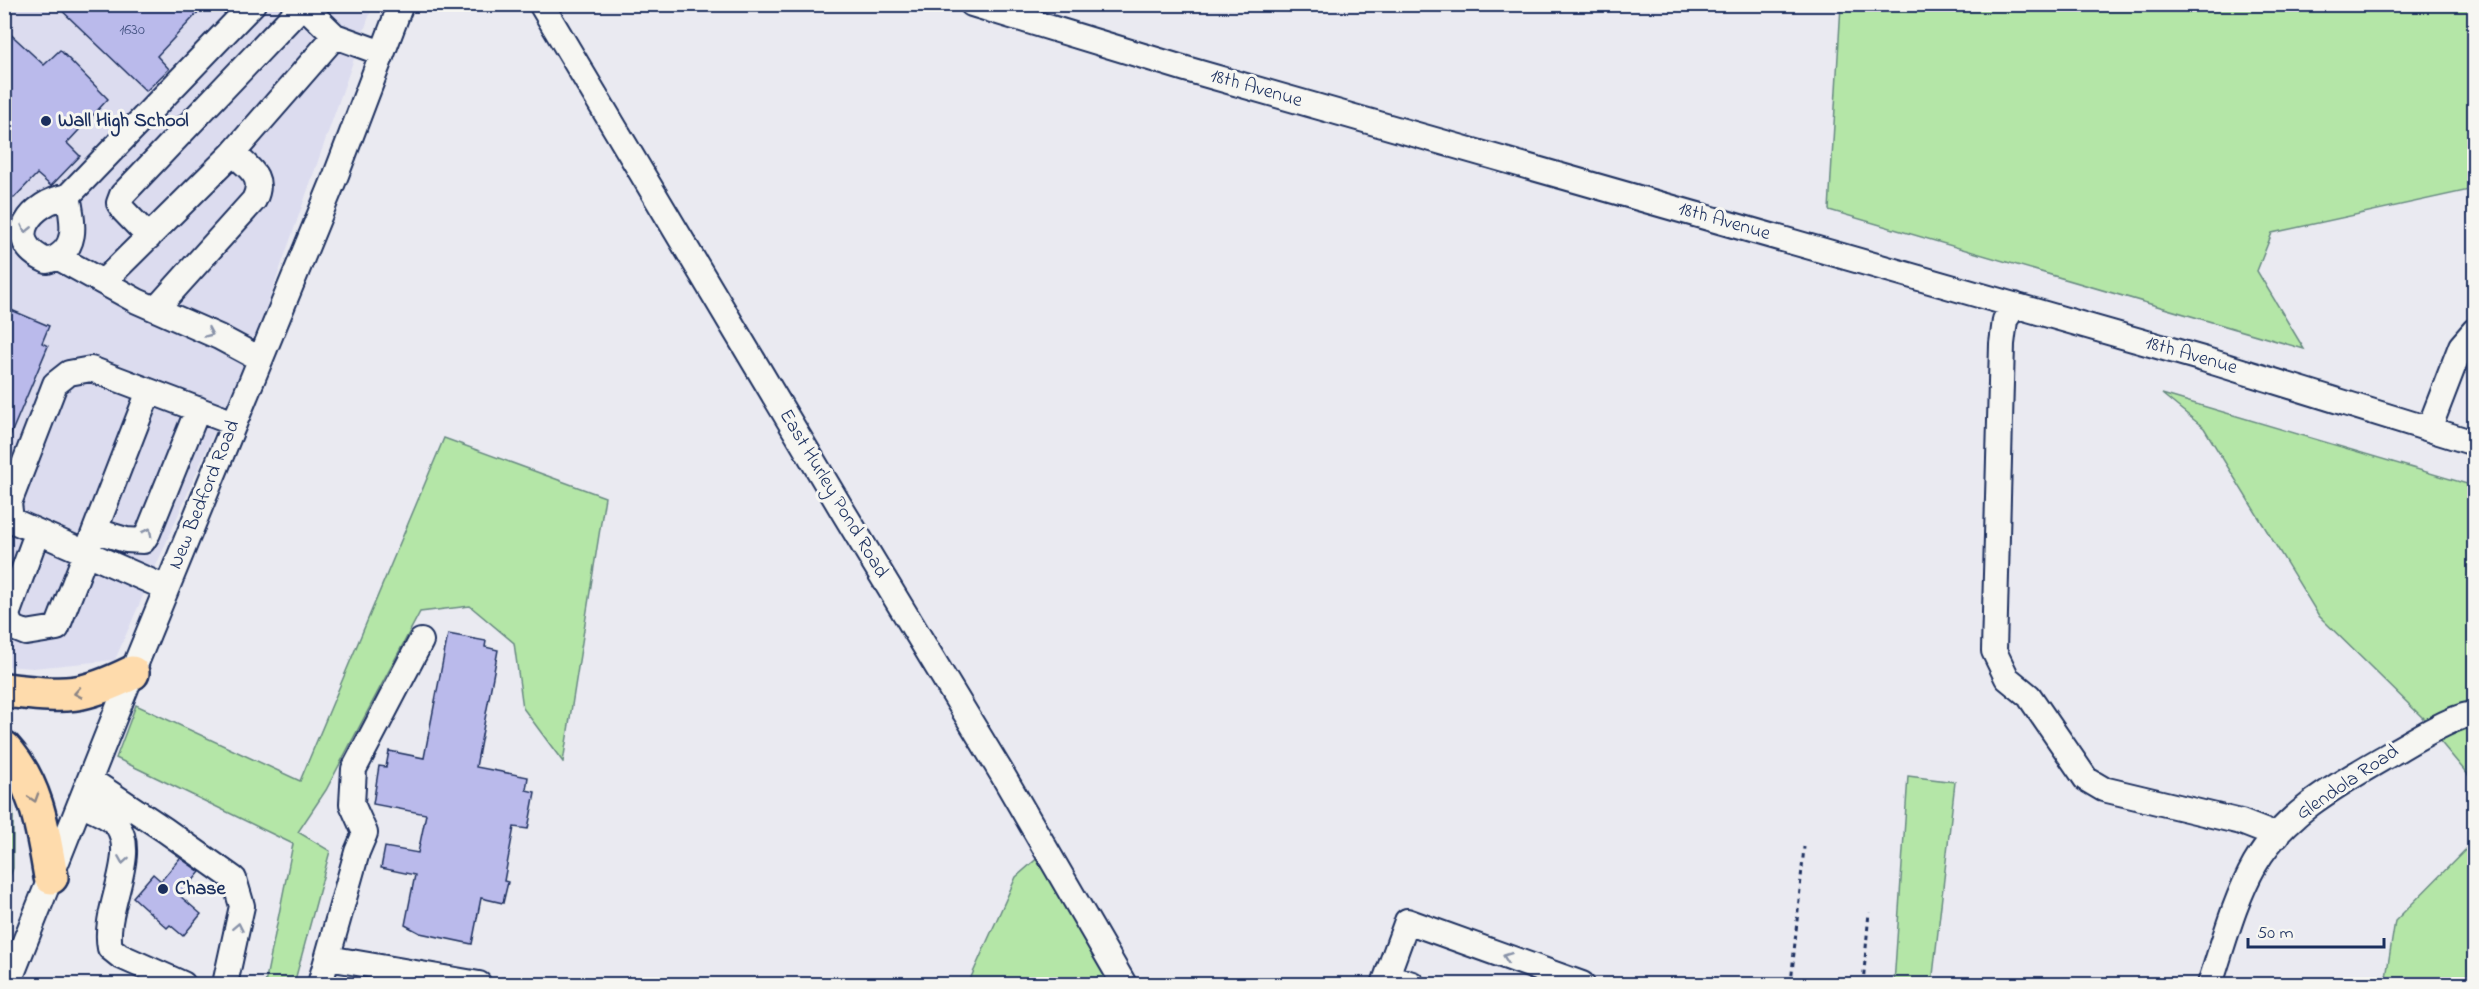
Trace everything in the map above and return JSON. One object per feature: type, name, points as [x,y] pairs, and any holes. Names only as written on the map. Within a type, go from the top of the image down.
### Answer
[{"type":"highway","points":[[4,690],[47,695],[82,693],[100,688],[132,673]]},
{"type":"highway","points":[[4,748],[15,759],[30,786],[40,816],[51,877]]},
{"type":"street","points":[[69,196],[73,218],[69,246],[59,258],[47,261],[34,256],[24,244],[23,230],[28,218],[52,199],[69,196],[254,4]]},
{"type":"street","name":"New Bedford Road","points":[[8,984],[166,588],[336,175],[401,4]]},
{"type":"street","name":"East Hurley Pond Road","points":[[541,4],[1001,772],[1125,984]]},
{"type":"street","name":"18th Avenue","points":[[972,4],[1186,69],[2203,359],[2475,443]]},
{"type":"street","points":[[149,237],[124,211],[119,203],[122,195],[302,5],[335,36],[382,52]]},
{"type":"street","points":[[103,282],[233,153],[335,36]]},
{"type":"street","points":[[156,309],[254,200],[259,190],[256,175],[233,153]]},
{"type":"street","points":[[59,258],[137,302],[219,338],[260,359]]},
{"type":"street","points":[[2015,306],[2005,321],[2002,344],[1994,651],[1998,660],[2007,678],[2029,696],[2086,779],[2103,789],[2241,822],[2277,836]]},
{"type":"street","points":[[2428,429],[2461,346],[2475,331]]},
{"type":"street","points":[[166,588],[11,520],[9,503],[55,384],[69,373],[91,369],[234,423]]},
{"type":"street","points":[[37,533],[7,615],[11,627],[26,633],[57,628],[149,392]]},
{"type":"street","points":[[96,531],[126,540],[143,541],[198,409]]},
{"type":"street","points":[[320,984],[357,852],[365,833],[352,804],[354,770],[420,641]]},
{"type":"street","name":"Glendola Road","points":[[2210,984],[2238,902],[2255,864],[2277,836],[2309,805],[2363,770],[2408,743],[2448,723],[2475,714]]},
{"type":"street","points":[[90,780],[234,879],[242,906],[225,984]]},
{"type":"street","points":[[80,804],[116,823],[126,844],[107,933],[110,948],[120,956],[183,984]]},
{"type":"street","points":[[1412,984],[1385,980],[1407,921],[1582,984]]},
{"type":"street","points":[[328,958],[372,975],[479,984]]},
{"type":"path","points":[[1791,984],[1804,848]]},
{"type":"path","points":[[1863,984],[1869,912]]},
{"type":"shaded area","points":[[4,5],[373,5],[257,334],[115,660],[33,668],[5,666]]},
{"type":"green space","points":[[1841,5],[2474,5],[2474,189],[2272,233],[2257,271],[2304,349],[1829,210]]},
{"type":"green space","points":[[2162,394],[2474,486],[2474,782],[2427,722],[2319,616],[2204,428]]},
{"type":"green space","points":[[444,438],[605,497],[563,762],[523,708],[514,643],[470,606],[420,612],[326,790],[298,832],[330,851],[294,984],[265,984],[293,844],[116,758],[136,705],[300,781]]},
{"type":"green space","points":[[1908,776],[1955,782],[1932,984],[1894,984]]},
{"type":"green space","points":[[5,795],[13,807],[13,868],[5,889]]},
{"type":"green space","points":[[2474,841],[2474,984],[2385,984],[2395,921]]},
{"type":"green space","points":[[1048,849],[1130,984],[968,984],[1016,877]]},
{"type":"building","name":"Wall High School","points":[[55,4],[206,4],[157,56],[169,69],[146,91]]},
{"type":"building","name":"Wall High School","points":[[4,28],[44,65],[60,50],[108,99],[67,143],[80,156],[51,186],[37,174],[14,198],[4,190]]},
{"type":"building","points":[[4,307],[49,326],[42,343],[48,346],[5,448]]},
{"type":"building","points":[[448,634],[486,641],[485,647],[498,650],[476,767],[528,777],[526,790],[535,792],[528,829],[514,827],[504,881],[508,882],[503,903],[481,898],[472,944],[420,933],[405,925],[415,875],[381,868],[385,847],[418,853],[426,814],[373,804],[379,766],[386,767],[389,751],[424,758]]},
{"type":"building","name":"Chase","points":[[180,858],[200,872],[180,896],[201,914],[183,936],[170,925],[167,928],[133,897],[153,874],[161,881]]},
{"type":"place","name":"Wall High School","points":[[46,121]]},
{"type":"place","name":"Chase","points":[[163,889]]}]
